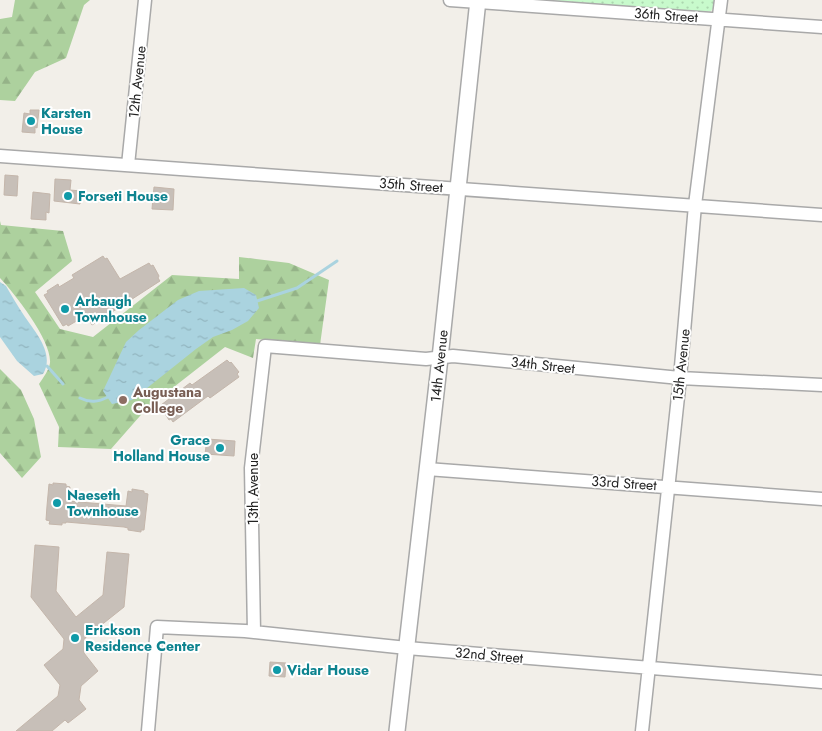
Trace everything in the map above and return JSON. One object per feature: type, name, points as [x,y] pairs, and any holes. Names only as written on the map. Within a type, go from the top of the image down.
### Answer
[{"type":"street","name":"12th Avenue","points":[[128,165],[145,0]]},
{"type":"street","name":"36th Street","points":[[450,0],[822,27]]},
{"type":"street","name":"15th Avenue","points":[[642,731],[680,378],[695,205],[721,0]]},
{"type":"street","name":"14th Avenue","points":[[397,731],[440,358],[478,1]]},
{"type":"street","name":"35th Street","points":[[0,156],[822,215]]},
{"type":"street","name":"34th Street","points":[[265,346],[426,359],[453,356],[680,378],[822,385]]},
{"type":"street","name":"13th Avenue","points":[[254,632],[251,468],[265,346]]},
{"type":"street","name":"33rd Street","points":[[427,468],[822,499]]},
{"type":"street","name":"32nd Street","points":[[148,731],[157,627],[254,632],[407,648],[822,682]]},
{"type":"green space","points":[[15,0],[90,0],[84,5],[66,58],[35,72],[15,101],[0,100],[0,19],[12,17]]},
{"type":"green space","points":[[550,0],[715,0],[711,11],[706,12]]},
{"type":"green space","points":[[0,221],[1,225],[63,231],[72,261],[35,292],[60,329],[93,337],[172,275],[239,279],[239,257],[289,263],[329,280],[320,345],[256,339],[253,358],[225,347],[147,408],[111,449],[58,447],[59,427],[39,384],[46,374],[50,363],[49,354],[31,318],[0,278]]},
{"type":"green space","points":[[0,369],[21,390],[34,419],[41,457],[22,478],[0,453]]},
{"type":"water","points":[[0,282],[6,286],[43,344],[47,359],[43,374],[34,376],[17,361],[0,337]]},
{"type":"water","points":[[244,288],[256,295],[259,308],[248,321],[232,330],[213,337],[132,400],[112,404],[103,391],[126,342],[139,330],[178,300],[199,291]]},
{"type":"building","name":"Karsten House","points":[[30,110],[39,110],[35,133],[22,132],[24,113],[30,114]]},
{"type":"building","points":[[5,175],[18,176],[17,196],[4,195]]},
{"type":"building","name":"Forseti House","points":[[55,179],[71,180],[70,190],[81,191],[80,204],[54,201]]},
{"type":"building","points":[[154,187],[174,189],[173,210],[152,209]]},
{"type":"building","points":[[33,192],[50,194],[49,213],[46,212],[46,220],[31,219]]},
{"type":"building","points":[[103,256],[105,259],[107,258],[120,279],[149,263],[151,266],[153,265],[160,281],[92,325],[85,316],[68,326],[67,324],[63,326],[44,295],[58,284],[59,287],[74,278],[72,275]]},
{"type":"building","points":[[227,360],[239,372],[237,374],[239,377],[210,398],[208,396],[173,422],[171,419],[169,420],[161,405],[190,383],[192,385]]},
{"type":"building","name":"Grace Holland House","points":[[207,439],[235,441],[234,456],[205,454]]},
{"type":"building","points":[[53,483],[66,484],[66,486],[70,487],[68,501],[126,506],[128,491],[132,492],[132,489],[144,491],[144,493],[148,494],[144,530],[141,530],[141,532],[128,530],[128,528],[124,527],[66,522],[62,523],[62,525],[49,524],[50,521],[46,520],[49,484],[53,485]]},
{"type":"building","name":"Erickson Residence Center","points":[[35,545],[59,547],[56,591],[76,617],[103,595],[107,552],[129,554],[124,607],[85,638],[84,653],[98,671],[81,686],[79,700],[86,709],[68,723],[65,720],[52,731],[16,731],[58,696],[60,685],[44,665],[63,649],[64,639],[31,597]]},
{"type":"building","name":"Vidar House","points":[[270,662],[286,663],[285,677],[269,676]]},
{"type":"waterway","points":[[257,301],[297,288],[337,261]]},
{"type":"waterway","points":[[47,366],[63,384]]},
{"type":"waterway","points":[[80,398],[94,401],[108,397]]},
{"type":"place","name":"Karsten House","points":[[31,121]]},
{"type":"place","name":"Forseti House","points":[[68,196]]},
{"type":"place","name":"Arbaugh Townhouse","points":[[65,309]]},
{"type":"place","name":"Augustana College","points":[[123,400]]},
{"type":"place","name":"Grace Holland House","points":[[220,448]]},
{"type":"place","name":"Naeseth Townhouse","points":[[57,503]]},
{"type":"place","name":"Erickson Residence Center","points":[[75,638]]},
{"type":"place","name":"Vidar House","points":[[277,670]]}]
